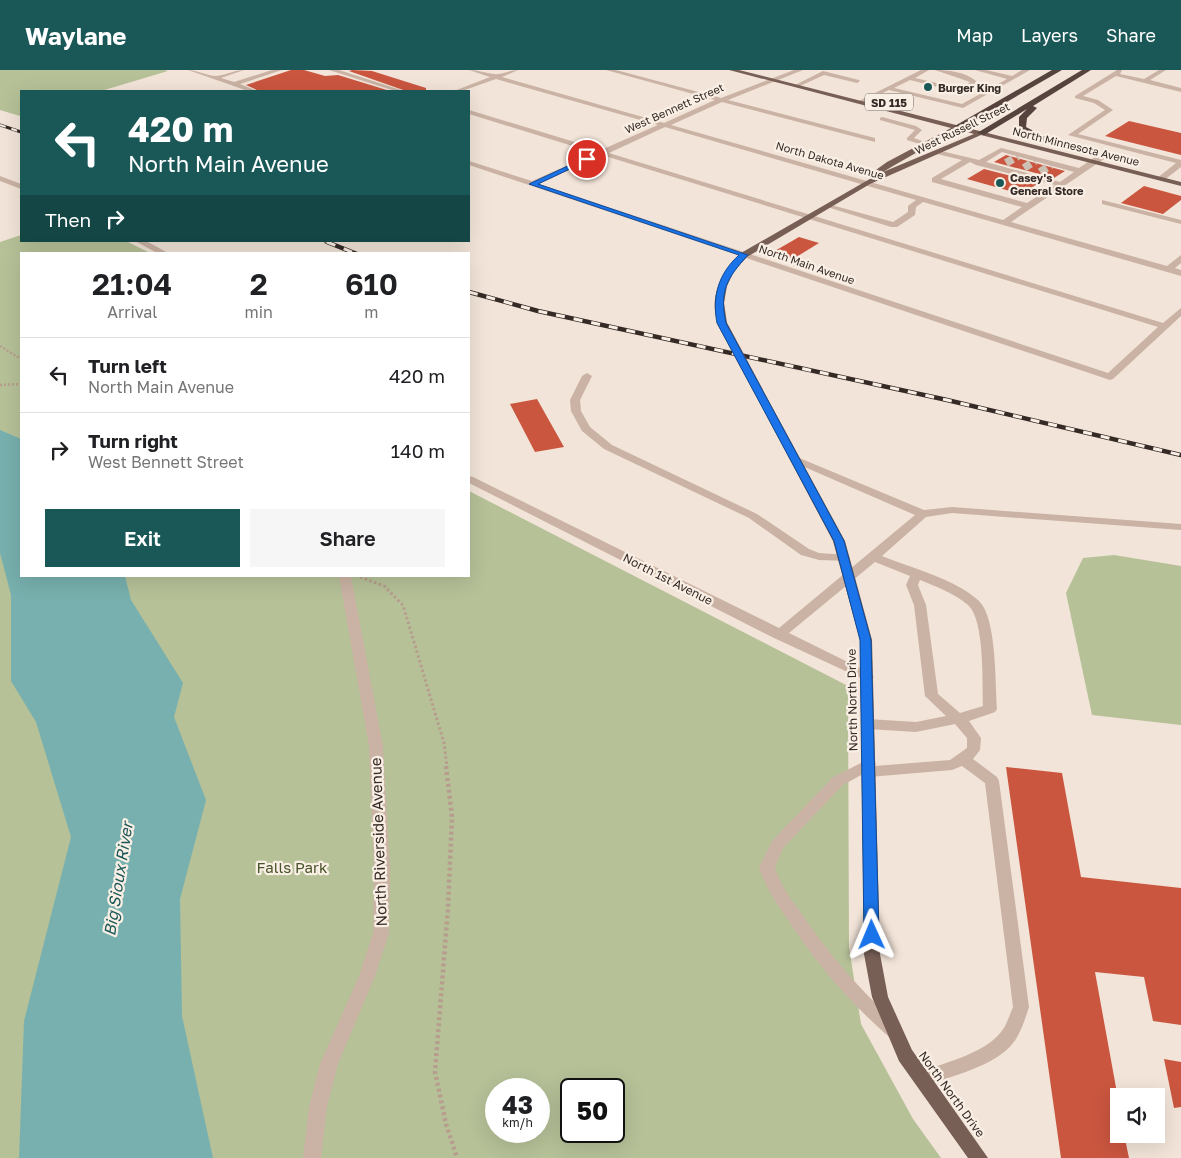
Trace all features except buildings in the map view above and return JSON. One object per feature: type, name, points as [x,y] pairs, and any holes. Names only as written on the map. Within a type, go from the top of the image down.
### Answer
[{"type":"highway","name":"West Russell Street","points":[[957,127],[1058,70]]},
{"type":"highway","name":"West Russell Street","points":[[981,133],[991,129],[1087,70]]},
{"type":"highway","points":[[1047,95],[1023,117],[1021,121],[1022,128],[1040,138],[1097,158]]},
{"type":"main road","name":"North Minnesota Avenue","points":[[737,70],[981,133],[1181,176]]},
{"type":"main road","name":"North Minnesota Avenue","points":[[760,70],[966,122],[1097,158],[1181,184]]},
{"type":"main road","name":"West Russell Street","points":[[744,255],[867,182],[890,164],[957,127]]},
{"type":"main road","name":"West Russell Street","points":[[867,182],[981,133]]},
{"type":"main road","name":"North North Drive","points":[[744,255],[730,269],[721,286],[718,306],[722,323],[824,509],[844,558],[866,640],[872,954],[880,997],[905,1055],[979,1158]]},
{"type":"street","points":[[191,70],[251,90]]},
{"type":"street","points":[[215,78],[240,70]]},
{"type":"street","points":[[234,84],[280,70]]},
{"type":"street","points":[[332,70],[398,90]]},
{"type":"street","name":"North Dakota Avenue","points":[[472,70],[1181,273]]},
{"type":"street","points":[[460,90],[515,70]]},
{"type":"street","points":[[609,70],[872,140]]},
{"type":"street","name":"West Bennett Street","points":[[532,184],[721,100],[800,70]]},
{"type":"street","points":[[860,102],[926,70]]},
{"type":"street","points":[[978,70],[1013,78]]},
{"type":"street","name":"West Russell Street","points":[[888,88],[962,106],[1027,70]]},
{"type":"street","points":[[1121,70],[1077,98],[1096,101],[1110,110],[1072,135],[1181,162]]},
{"type":"street","points":[[1144,81],[1163,70]]},
{"type":"street","points":[[909,78],[960,89],[965,89],[972,84],[973,81],[968,78],[941,71]]},
{"type":"street","points":[[796,86],[823,73],[857,82]]},
{"type":"street","points":[[1114,74],[1178,89],[1181,83]]},
{"type":"street","points":[[470,112],[1164,326],[1181,310]]},
{"type":"street","points":[[882,119],[914,127],[919,130],[909,139],[926,144]]},
{"type":"street","points":[[980,163],[1001,150],[1080,171]]},
{"type":"street","points":[[940,152],[980,163],[1003,166],[1016,173],[1036,175],[1060,184]]},
{"type":"street","points":[[1005,222],[1097,158]]},
{"type":"street","points":[[968,160],[935,180],[1028,206]]},
{"type":"street","points":[[1160,179],[1181,162]]},
{"type":"street","name":"North Main Avenue","points":[[470,163],[1110,377],[1164,326]]},
{"type":"street","points":[[1016,173],[1024,168]]},
{"type":"street","points":[[0,178],[20,187]]},
{"type":"street","points":[[828,206],[894,225],[912,213],[912,206],[923,198]]},
{"type":"street","points":[[1105,202],[1180,221]]},
{"type":"street","points":[[141,242],[162,252]]},
{"type":"street","points":[[1169,269],[1181,258]]},
{"type":"street","points":[[587,376],[580,385],[575,400],[576,411],[586,429],[608,447],[769,524],[804,552],[817,556],[844,558]]},
{"type":"street","points":[[797,460],[923,514],[952,510],[1181,527]]},
{"type":"street","name":"North 1st Avenue","points":[[470,480],[867,677]]},
{"type":"street","points":[[779,634],[849,576],[875,558],[923,514]]},
{"type":"street","points":[[868,724],[916,727],[958,719],[990,709],[985,648],[986,630],[981,614],[968,597],[918,574],[875,558]]},
{"type":"street","points":[[894,1032],[870,1012],[820,953],[771,881],[767,867],[777,845],[825,794],[845,776],[869,768],[952,765],[964,760],[972,753],[976,744],[972,730],[932,696],[920,605],[912,585],[918,574]]},
{"type":"street","name":"North Riverside Avenue","points":[[312,1158],[318,1107],[329,1064],[367,976],[381,933],[382,870],[376,746],[345,577]]},
{"type":"street","points":[[922,1079],[980,1056],[1005,1040],[1021,1008],[992,781],[964,760]]},
{"type":"path","points":[[0,346],[20,358]]},
{"type":"path","points":[[0,385],[20,384]]},
{"type":"path","points":[[361,577],[381,584],[394,592],[403,605],[444,743],[452,817],[448,908],[435,1072],[446,1124],[457,1158]]},
{"type":"green space","points":[[0,70],[168,71],[104,90],[20,90],[20,116],[0,110]]},
{"type":"green space","name":"Falls Park","points":[[20,235],[20,242],[128,242],[148,252],[20,252],[20,577],[470,577],[470,492],[848,686],[849,947],[861,1024],[913,1119],[941,1158],[0,1158],[0,242]]},
{"type":"green space","points":[[1114,555],[1181,566],[1181,725],[1092,715],[1066,593],[1083,558]]},
{"type":"water","name":"Big Sioux River","points":[[0,430],[20,439],[20,577],[125,577],[131,600],[183,683],[174,717],[206,800],[180,899],[182,1016],[213,1158],[19,1158],[24,1021],[71,837],[36,722],[11,681],[11,595],[0,553]]},
{"type":"tunnel","points":[[1006,163],[1018,156]]},
{"type":"tunnel","points":[[1024,168],[1035,161]]},
{"type":"tunnel","points":[[1040,172],[1051,165]]},
{"type":"railway","points":[[0,125],[20,132]]},
{"type":"railway","points":[[327,242],[352,252]]},
{"type":"railway","points":[[470,292],[538,311],[947,400],[1181,455]]},
{"type":"place","name":"Burger King","points":[[928,87]]},
{"type":"place","name":"Casey's General Store","points":[[1000,183]]},
{"type":"route","points":[[587,159],[532,184],[744,255],[726,274],[721,286],[718,306],[722,323],[824,509],[839,541],[857,601],[866,640],[872,935]]}]
